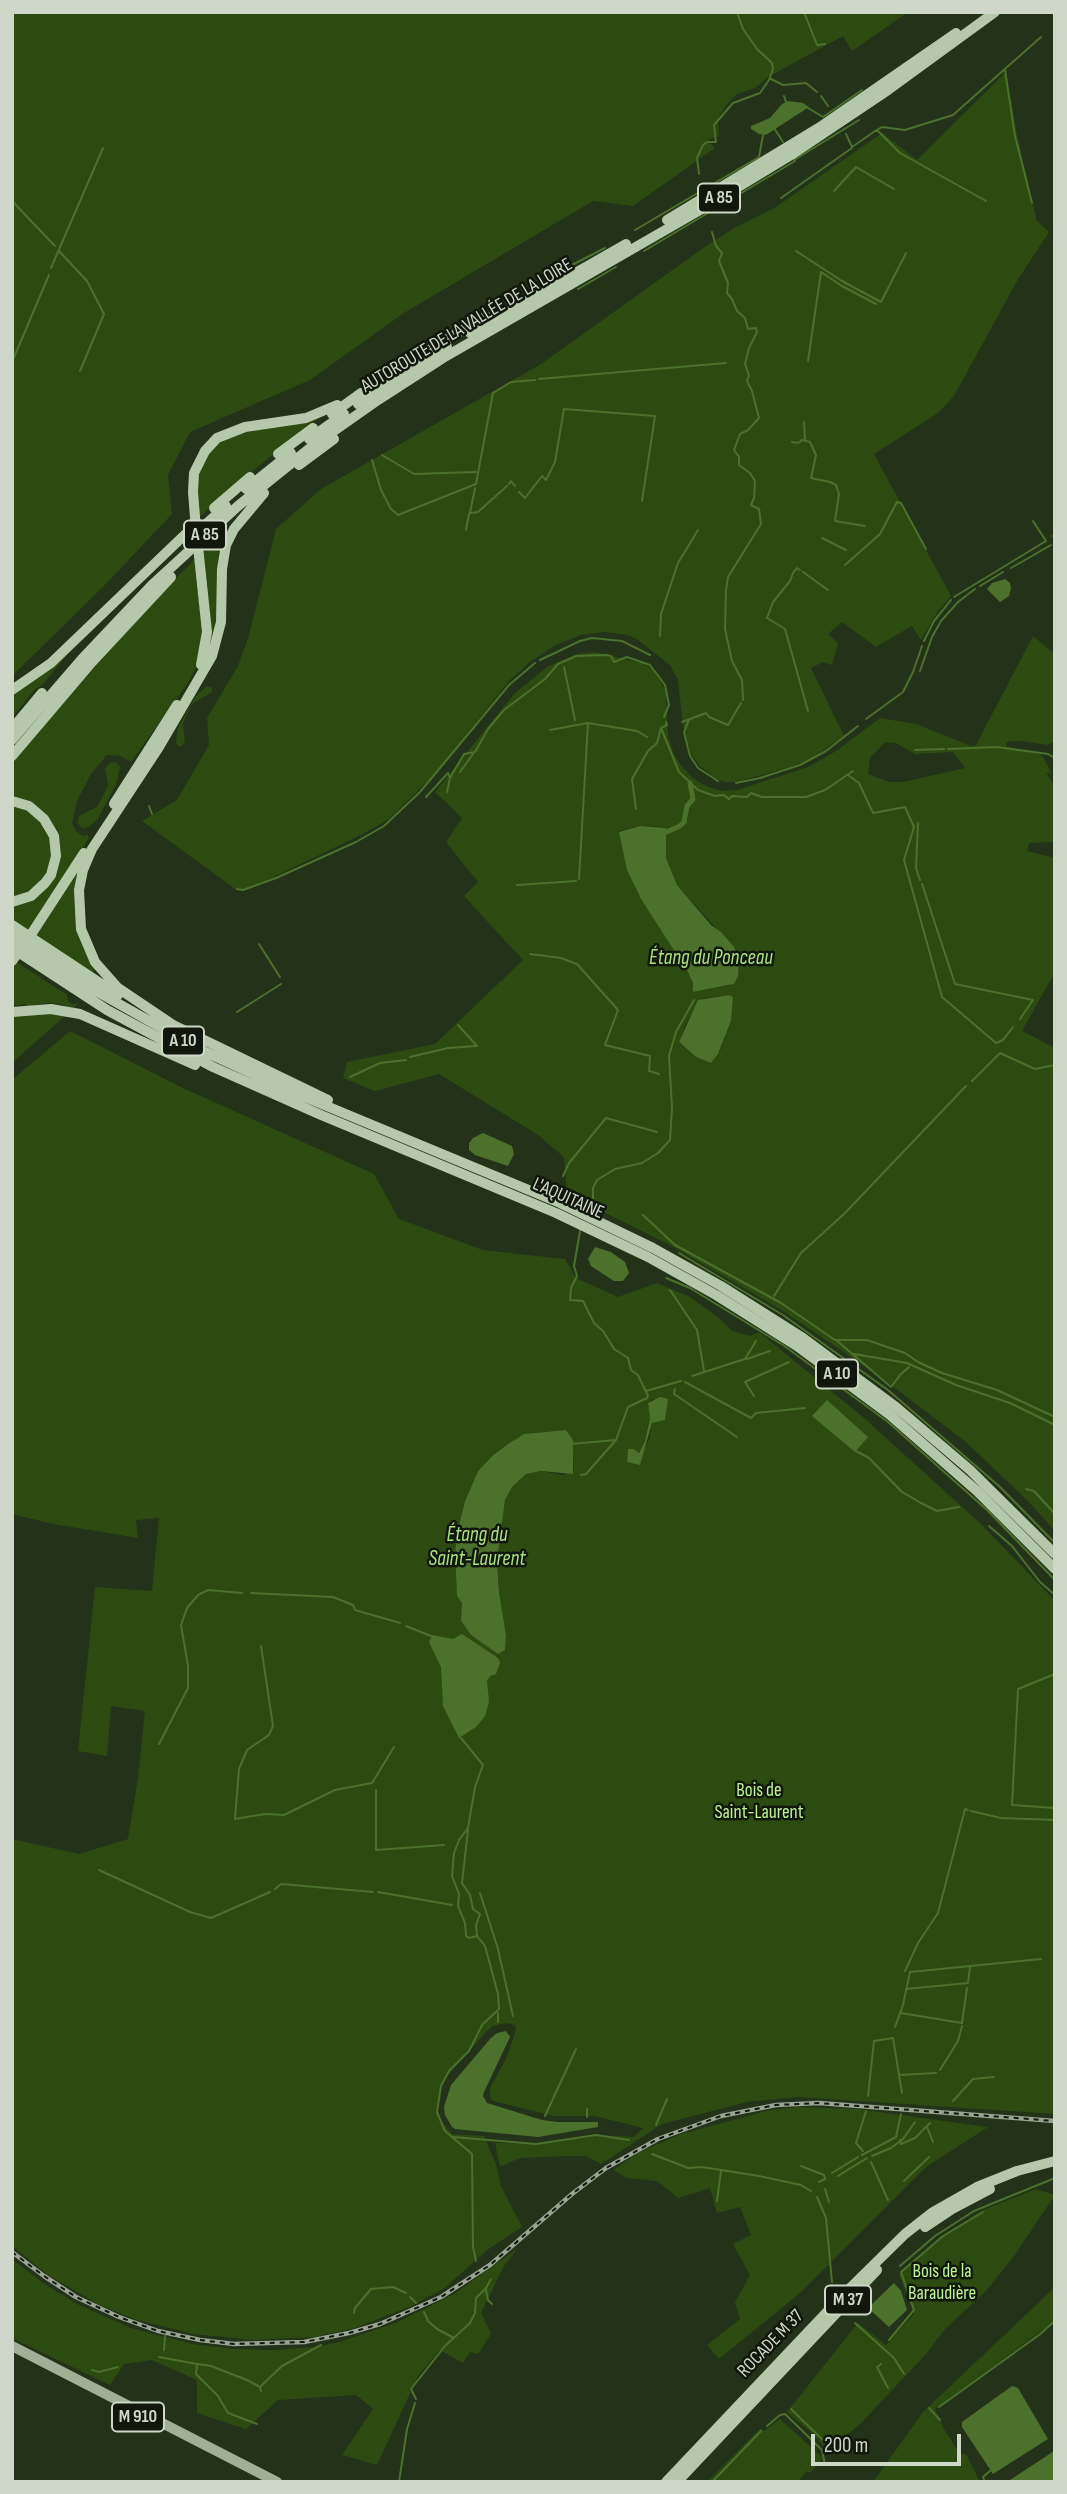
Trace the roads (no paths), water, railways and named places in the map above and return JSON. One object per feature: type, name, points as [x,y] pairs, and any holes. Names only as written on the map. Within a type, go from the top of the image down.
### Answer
[{"type":"highway","name":"AUTOROUTE DE LA VALLÉE DE LA LOIRE","points":[[12,729],[76,654],[190,539],[264,475],[334,421],[390,382],[787,148],[892,78],[983,12]]},
{"type":"highway","name":"AUTOROUTE DE LA VALLÉE DE LA LOIRE","points":[[12,740],[102,637],[209,531],[314,444],[430,366],[791,155],[888,90],[995,12]]},
{"type":"highway","points":[[12,690],[51,663],[173,544],[286,448],[362,393],[457,332],[542,286],[566,278]]},
{"type":"highway","points":[[12,755],[149,599],[202,548],[264,493],[430,366]]},
{"type":"highway","points":[[12,961],[199,670],[207,632],[192,492],[194,473],[205,451],[217,438],[245,427],[315,415],[362,393]]},
{"type":"highway","points":[[173,1025],[118,988],[95,962],[81,929],[79,890],[83,870],[92,849],[159,747],[212,656],[221,622],[222,569],[226,545],[234,528],[264,493]]},
{"type":"highway","points":[[12,801],[29,806],[44,819],[56,845],[54,865],[45,883],[30,896],[12,902]]},
{"type":"highway","points":[[12,925],[100,984],[173,1025],[328,1100],[366,1123]]},
{"type":"highway","name":"L'AQUITAINE","points":[[12,936],[87,986],[182,1040],[582,1219],[716,1294],[836,1374],[890,1415],[1005,1517],[1055,1569]]},
{"type":"highway","name":"L'AQUITAINE","points":[[12,948],[74,990],[125,1020],[238,1079],[653,1248],[721,1286],[834,1360],[888,1401],[955,1457],[1055,1554]]},
{"type":"highway","points":[[12,1012],[51,1009],[80,1014],[200,1068],[238,1079]]},
{"type":"highway","name":"ROCADE M 37","points":[[677,2482],[704,2446],[862,2275],[919,2223],[977,2187],[1017,2171],[1055,2161]]},
{"type":"highway","name":"ROCADE M 37","points":[[666,2482],[867,2281],[923,2229],[952,2209],[988,2190],[1055,2168]]},
{"type":"highway","points":[[656,2482],[693,2447],[704,2446],[705,2455],[683,2482]]},
{"type":"main road","name":"M 910","points":[[12,2346],[277,2482]]},
{"type":"main road","name":"M 910","points":[[12,2352],[263,2482]]},
{"type":"water","points":[[788,101],[803,103],[809,107],[766,135],[751,129],[751,126],[770,118]]},
{"type":"water","points":[[1005,579],[1011,588],[1009,596],[1000,602],[987,589],[992,583]]},
{"type":"water","name":"Étang du Ponceau","points":[[640,826],[666,828],[666,858],[677,885],[734,947],[739,961],[738,976],[734,984],[693,992],[693,983],[688,972],[641,899],[627,870],[619,832]]},
{"type":"water","points":[[729,995],[733,997],[731,1021],[718,1054],[711,1063],[696,1057],[679,1042],[698,1000]]},
{"type":"water","points":[[483,1133],[512,1146],[514,1154],[508,1166],[475,1155],[469,1150],[469,1143],[473,1138]]},
{"type":"water","points":[[595,1247],[611,1252],[625,1262],[629,1273],[623,1281],[614,1281],[591,1266],[588,1259]]},
{"type":"water","points":[[660,1397],[668,1399],[665,1420],[652,1423],[640,1465],[627,1462],[628,1449],[639,1453],[645,1441],[650,1418],[648,1403]]},
{"type":"water","points":[[827,1400],[868,1437],[855,1452],[812,1416]]},
{"type":"water","name":"Étang du Saint-Laurent","points":[[566,1430],[573,1440],[573,1474],[541,1471],[526,1474],[512,1487],[505,1500],[497,1562],[506,1635],[505,1650],[498,1654],[471,1635],[461,1621],[462,1603],[457,1596],[455,1552],[465,1501],[478,1471],[508,1444],[524,1434]]},
{"type":"water","points":[[462,1634],[498,1658],[500,1663],[496,1674],[490,1676],[487,1681],[489,1702],[485,1716],[476,1727],[459,1738],[443,1706],[441,1667],[429,1642],[432,1635],[453,1639]]},
{"type":"water","points":[[506,2031],[510,2037],[484,2092],[487,2103],[542,2120],[598,2122],[598,2127],[538,2137],[452,2127],[444,2107],[451,2085],[490,2039],[497,2033]]},
{"type":"water","points":[[894,2283],[901,2291],[907,2310],[889,2327],[868,2308]]},
{"type":"water","points":[[1012,2386],[1018,2388],[1048,2439],[993,2474],[962,2427],[962,2422]]},
{"type":"water","points":[[1054,2451],[1055,2482],[1007,2482]]},
{"type":"waterway","points":[[699,174],[697,158],[703,145],[716,142],[714,125],[733,103],[760,93],[773,69],[772,63],[757,49],[743,29],[737,12]]},
{"type":"waterway","points":[[804,12],[817,45],[825,44]]},
{"type":"waterway","points":[[875,131],[882,127],[905,130],[953,115],[1041,37]]},
{"type":"waterway","points":[[1005,70],[1015,136],[1032,203]]},
{"type":"waterway","points":[[771,79],[783,85],[806,83],[817,92]]},
{"type":"waterway","points":[[808,108],[823,117],[862,90]]},
{"type":"waterway","points":[[784,96],[786,102]]},
{"type":"waterway","points":[[821,96],[828,106]]},
{"type":"waterway","points":[[794,160],[859,120]]},
{"type":"waterway","points":[[774,128],[783,142]]},
{"type":"waterway","points":[[846,134],[852,147],[878,131],[900,153],[986,201]]},
{"type":"waterway","points":[[635,230],[759,157],[763,135]]},
{"type":"waterway","points":[[51,268],[103,148]]},
{"type":"waterway","points":[[781,198],[852,148]]},
{"type":"waterway","points":[[644,251],[795,161]]},
{"type":"waterway","points":[[834,191],[856,167],[894,189]]},
{"type":"waterway","points":[[12,201],[55,246]]},
{"type":"waterway","points":[[712,232],[716,246],[722,253],[719,261],[728,283],[727,293],[737,311],[745,318],[748,329],[756,328],[757,332],[745,364],[749,375],[747,381],[759,418],[740,434],[734,450],[739,457],[739,465],[750,473],[755,481],[751,505],[759,509],[761,524],[728,577],[726,590],[725,629],[732,661],[742,680],[743,700]]},
{"type":"waterway","points":[[566,268],[605,248]]},
{"type":"waterway","points":[[59,251],[87,281],[104,314],[80,371]]},
{"type":"waterway","points":[[796,251],[881,302],[906,253]]},
{"type":"waterway","points":[[578,289],[616,267]]},
{"type":"waterway","points":[[808,361],[821,272],[876,304]]},
{"type":"waterway","points":[[12,362],[49,275]]},
{"type":"waterway","points":[[539,379],[726,363]]},
{"type":"waterway","points":[[372,460],[381,490],[391,509],[398,515],[476,484],[493,393],[511,382],[535,380]]},
{"type":"waterway","points":[[519,492],[525,498],[542,476],[546,480],[555,462],[564,409],[655,416],[642,501]]},
{"type":"waterway","points":[[804,422],[805,439]]},
{"type":"waterway","points":[[792,442],[810,442],[816,455],[811,478],[836,485],[839,494],[835,521],[865,526]]},
{"type":"waterway","points":[[382,455],[414,474],[476,472]]},
{"type":"waterway","points":[[509,484],[511,481],[515,486]]},
{"type":"waterway","points":[[475,488],[470,513],[478,512],[507,486]]},
{"type":"waterway","points":[[845,565],[880,534],[897,502],[901,503],[926,549]]},
{"type":"waterway","points":[[466,530],[469,514]]},
{"type":"waterway","points":[[954,597],[1046,541],[1033,521]]},
{"type":"waterway","points":[[660,636],[661,614],[678,563],[698,530]]},
{"type":"waterway","points":[[822,538],[846,550]]},
{"type":"waterway","points":[[1011,568],[1051,545]]},
{"type":"waterway","points":[[800,570],[797,568],[773,602],[767,618],[785,629],[808,711]]},
{"type":"waterway","points":[[803,572],[828,590]]},
{"type":"waterway","points":[[980,586],[1003,572]]},
{"type":"waterway","points":[[920,671],[932,637],[941,621],[958,602],[975,589]]},
{"type":"waterway","points":[[924,641],[934,621],[951,600]]},
{"type":"waterway","points":[[540,660],[592,638],[622,641],[650,655]]},
{"type":"waterway","points":[[866,719],[903,692],[922,646]]},
{"type":"waterway","points":[[447,792],[450,778],[464,754],[475,752],[488,729],[504,710],[545,679],[558,664],[576,656],[606,655],[611,656],[614,662],[627,657],[650,665],[665,685],[669,705],[664,717]]},
{"type":"waterway","points":[[237,889],[243,890],[276,878],[356,842],[384,826],[420,792],[509,685],[535,663]]},
{"type":"waterway","points":[[564,667],[575,720]]},
{"type":"waterway","points":[[682,722],[706,713],[728,725],[741,703]]},
{"type":"waterway","points":[[689,720],[684,732],[690,756],[698,768],[718,781]]},
{"type":"waterway","points":[[636,809],[632,779],[648,751],[657,743],[661,728],[667,725],[666,722]]},
{"type":"waterway","points":[[550,730],[588,723],[637,731],[647,737]]},
{"type":"waterway","points":[[579,879],[588,723]]},
{"type":"waterway","points":[[736,783],[800,765],[826,751],[858,726]]},
{"type":"waterway","points":[[661,728],[679,772],[698,790],[715,796],[724,795],[729,799],[732,796],[747,797],[751,793],[762,797],[806,797],[825,790],[853,771]]},
{"type":"waterway","points":[[948,749],[997,747],[1048,754],[1055,758]]},
{"type":"waterway","points":[[915,750],[944,749]]},
{"type":"waterway","points":[[460,772],[473,754]]},
{"type":"waterway","points":[[426,797],[448,773],[450,778]]},
{"type":"waterway","points":[[848,775],[859,783],[873,813],[905,807],[914,827],[904,860],[942,997],[996,1043],[1003,1040],[1013,1027]]},
{"type":"waterway","points":[[660,835],[684,822],[687,806],[693,799],[690,783]]},
{"type":"waterway","points":[[149,806],[152,814]]},
{"type":"waterway","points":[[918,823],[916,868],[920,880]]},
{"type":"waterway","points":[[517,885],[576,881]]},
{"type":"waterway","points":[[922,884],[955,984],[1033,1000],[1020,1019]]},
{"type":"waterway","points":[[259,944],[280,977]]},
{"type":"waterway","points":[[530,954],[561,958],[577,964],[618,1010],[605,1045],[650,1056],[649,1071],[659,1074]]},
{"type":"waterway","points":[[237,1012],[281,984]]},
{"type":"waterway","points":[[587,1212],[593,1202],[593,1188],[597,1180],[615,1169],[642,1163],[658,1153],[670,1140],[672,1108],[669,1056],[676,1032],[694,1000]]},
{"type":"waterway","points":[[410,1057],[448,1048],[477,1046],[458,1025]]},
{"type":"waterway","points":[[972,1081],[1000,1053],[1035,1069],[1055,1065]]},
{"type":"waterway","points":[[350,1077],[380,1063],[406,1060]]},
{"type":"waterway","points":[[774,1296],[801,1253],[845,1213],[966,1086]]},
{"type":"waterway","points":[[563,1176],[569,1163],[606,1118],[657,1132]]},
{"type":"waterway","points":[[643,1215],[675,1245],[781,1303],[835,1340],[867,1340],[905,1353],[942,1373],[997,1390],[1055,1417]]},
{"type":"waterway","points":[[571,1444],[616,1440],[628,1407],[648,1396],[638,1375],[631,1370],[628,1358],[614,1349],[603,1331],[594,1323],[583,1301],[570,1300],[571,1288],[577,1276],[574,1266],[580,1231]]},
{"type":"waterway","points":[[679,1253],[783,1315],[888,1390],[999,1486],[1055,1543]]},
{"type":"waterway","points":[[666,1278],[690,1288],[783,1345],[888,1422],[987,1510],[1055,1580]]},
{"type":"waterway","points":[[670,1290],[697,1330],[704,1371]]},
{"type":"waterway","points":[[836,1340],[891,1387],[909,1367]]},
{"type":"waterway","points":[[692,1376],[745,1359],[756,1341]]},
{"type":"waterway","points":[[747,1359],[770,1351]]},
{"type":"waterway","points":[[854,1354],[907,1363],[956,1385],[1010,1403],[1055,1425]]},
{"type":"waterway","points":[[754,1396],[745,1382],[789,1362]]},
{"type":"waterway","points":[[646,1391],[681,1381]]},
{"type":"waterway","points":[[685,1382],[751,1418],[756,1413],[805,1408]]},
{"type":"waterway","points":[[675,1389],[674,1394],[737,1437]]},
{"type":"waterway","points":[[581,1475],[586,1474],[616,1440]]},
{"type":"waterway","points":[[856,1451],[869,1458],[902,1492],[921,1503],[937,1511],[959,1507]]},
{"type":"waterway","points":[[1026,1489],[1034,1491],[1055,1514]]},
{"type":"waterway","points":[[989,1526],[1012,1546],[1040,1582],[1055,1595]]},
{"type":"waterway","points":[[159,1744],[188,1688],[188,1666],[181,1625],[187,1608],[198,1595],[208,1590],[242,1593]]},
{"type":"waterway","points":[[251,1593],[333,1597],[353,1605],[355,1610],[400,1623]]},
{"type":"waterway","points":[[406,1626],[431,1636]]},
{"type":"waterway","points":[[261,1646],[273,1726],[269,1735],[247,1750],[239,1769],[235,1819],[265,1814],[284,1815],[335,1790],[372,1783],[394,1747]]},
{"type":"waterway","points":[[1055,1674],[1018,1689],[1012,1805],[1055,1808]]},
{"type":"waterway","points":[[461,1738],[483,1765],[475,1787],[468,1828],[454,1853],[452,1876],[459,1894],[458,1906],[465,1923],[466,1936],[477,1936],[485,1946],[498,1994],[499,2009],[482,2025],[469,2051],[449,2071],[441,2086],[437,2112],[445,2131],[472,2154],[473,2247],[476,2261]]},
{"type":"waterway","points":[[376,1790],[376,1850],[444,1845]]},
{"type":"waterway","points":[[905,1971],[918,1943],[938,1913],[965,1809],[968,1810]]},
{"type":"waterway","points":[[971,1811],[1001,1818],[1055,1820]]},
{"type":"waterway","points":[[468,1830],[462,1883],[470,1895],[473,1909],[480,1914],[476,1925],[477,1935]]},
{"type":"waterway","points":[[99,1870],[190,1912],[211,1918],[270,1892]]},
{"type":"waterway","points":[[275,1889],[281,1884],[373,1892]]},
{"type":"waterway","points":[[378,1892],[452,1905]]},
{"type":"waterway","points":[[480,1893],[498,1949],[513,2016]]},
{"type":"waterway","points":[[895,2027],[910,1972],[1041,1959]]},
{"type":"waterway","points":[[906,1989],[968,1983],[970,1967]]},
{"type":"waterway","points":[[901,2013],[962,2023],[967,1988]]},
{"type":"waterway","points":[[498,2013],[498,2022]]},
{"type":"waterway","points":[[940,2070],[958,2041],[962,2026]]},
{"type":"waterway","points":[[868,2096],[874,2041],[893,2038],[902,2093]]},
{"type":"waterway","points":[[545,2116],[576,2049]]},
{"type":"waterway","points":[[899,2075],[936,2073]]},
{"type":"waterway","points":[[953,2101],[973,2079],[994,2077]]},
{"type":"waterway","points":[[656,2125],[667,2099]]},
{"type":"waterway","points":[[587,2109],[587,2117]]},
{"type":"waterway","points":[[863,2151],[856,2143],[866,2111]]},
{"type":"waterway","points":[[862,2155],[896,2137],[901,2114]]},
{"type":"waterway","points":[[872,2156],[891,2148],[903,2139],[915,2122]]},
{"type":"waterway","points":[[900,2140],[901,2144],[915,2138],[930,2123]]},
{"type":"waterway","points":[[927,2127],[933,2142]]},
{"type":"waterway","points":[[453,2137],[536,2144],[596,2135],[629,2140]]},
{"type":"waterway","points":[[652,2154],[688,2168],[702,2167],[759,2176],[801,2185],[811,2191]]},
{"type":"waterway","points":[[832,2173],[858,2157]]},
{"type":"waterway","points":[[904,2181],[929,2157]]},
{"type":"waterway","points":[[838,2176],[867,2158]]},
{"type":"waterway","points":[[871,2162],[888,2200]]},
{"type":"waterway","points":[[801,2166],[824,2175],[825,2179],[819,2182]]},
{"type":"waterway","points":[[717,2201],[721,2171]]},
{"type":"waterway","points":[[900,2266],[935,2236],[974,2211],[1055,2178]]},
{"type":"waterway","points":[[825,2189],[829,2202]]},
{"type":"waterway","points":[[817,2197],[826,2218],[832,2282]]},
{"type":"waterway","points":[[889,2340],[914,2310],[901,2272],[943,2236],[983,2212]]},
{"type":"waterway","points":[[416,2399],[411,2389],[445,2346],[470,2323],[475,2313],[476,2298],[491,2279]]},
{"type":"waterway","points":[[354,2313],[371,2289],[393,2287],[406,2293]]},
{"type":"waterway","points":[[486,2290],[488,2300],[492,2304]]},
{"type":"waterway","points":[[410,2297],[416,2303]]},
{"type":"waterway","points":[[424,2312],[428,2321],[437,2329],[454,2338]]},
{"type":"waterway","points":[[939,2407],[1055,2321]]},
{"type":"waterway","points":[[855,2323],[894,2358],[904,2374]]},
{"type":"waterway","points":[[164,2350],[165,2336]]},
{"type":"waterway","points":[[260,2387],[282,2366],[321,2345]]},
{"type":"waterway","points":[[159,2357],[197,2364],[196,2374],[218,2396],[228,2413],[257,2424]]},
{"type":"waterway","points":[[198,2364],[211,2366],[247,2380],[260,2387],[261,2391]]},
{"type":"waterway","points":[[881,2364],[877,2367],[888,2388]]},
{"type":"waterway","points":[[92,2370],[99,2372],[118,2367]]},
{"type":"waterway","points":[[399,2482],[407,2429],[415,2403]]},
{"type":"waterway","points":[[929,2408],[940,2420]]},
{"type":"waterway","points":[[791,2409],[829,2446]]},
{"type":"waterway","points":[[767,2426],[785,2414],[822,2450],[825,2465]]},
{"type":"waterway","points":[[712,2482],[761,2431]]},
{"type":"waterway","points":[[834,2449],[839,2451]]},
{"type":"waterway","points":[[985,2482],[983,2477],[991,2470]]},
{"type":"railway","points":[[12,2252],[76,2297],[158,2331],[234,2344],[304,2342],[380,2324],[441,2297],[490,2265],[606,2168],[658,2139],[721,2116],[776,2105],[819,2103],[1055,2121]]},
{"type":"park label","name":"Bois de Saint-Laurent","points":[[759,1802]]},
{"type":"park label","name":"Bois de la Baraudière","points":[[942,2283]]}]
